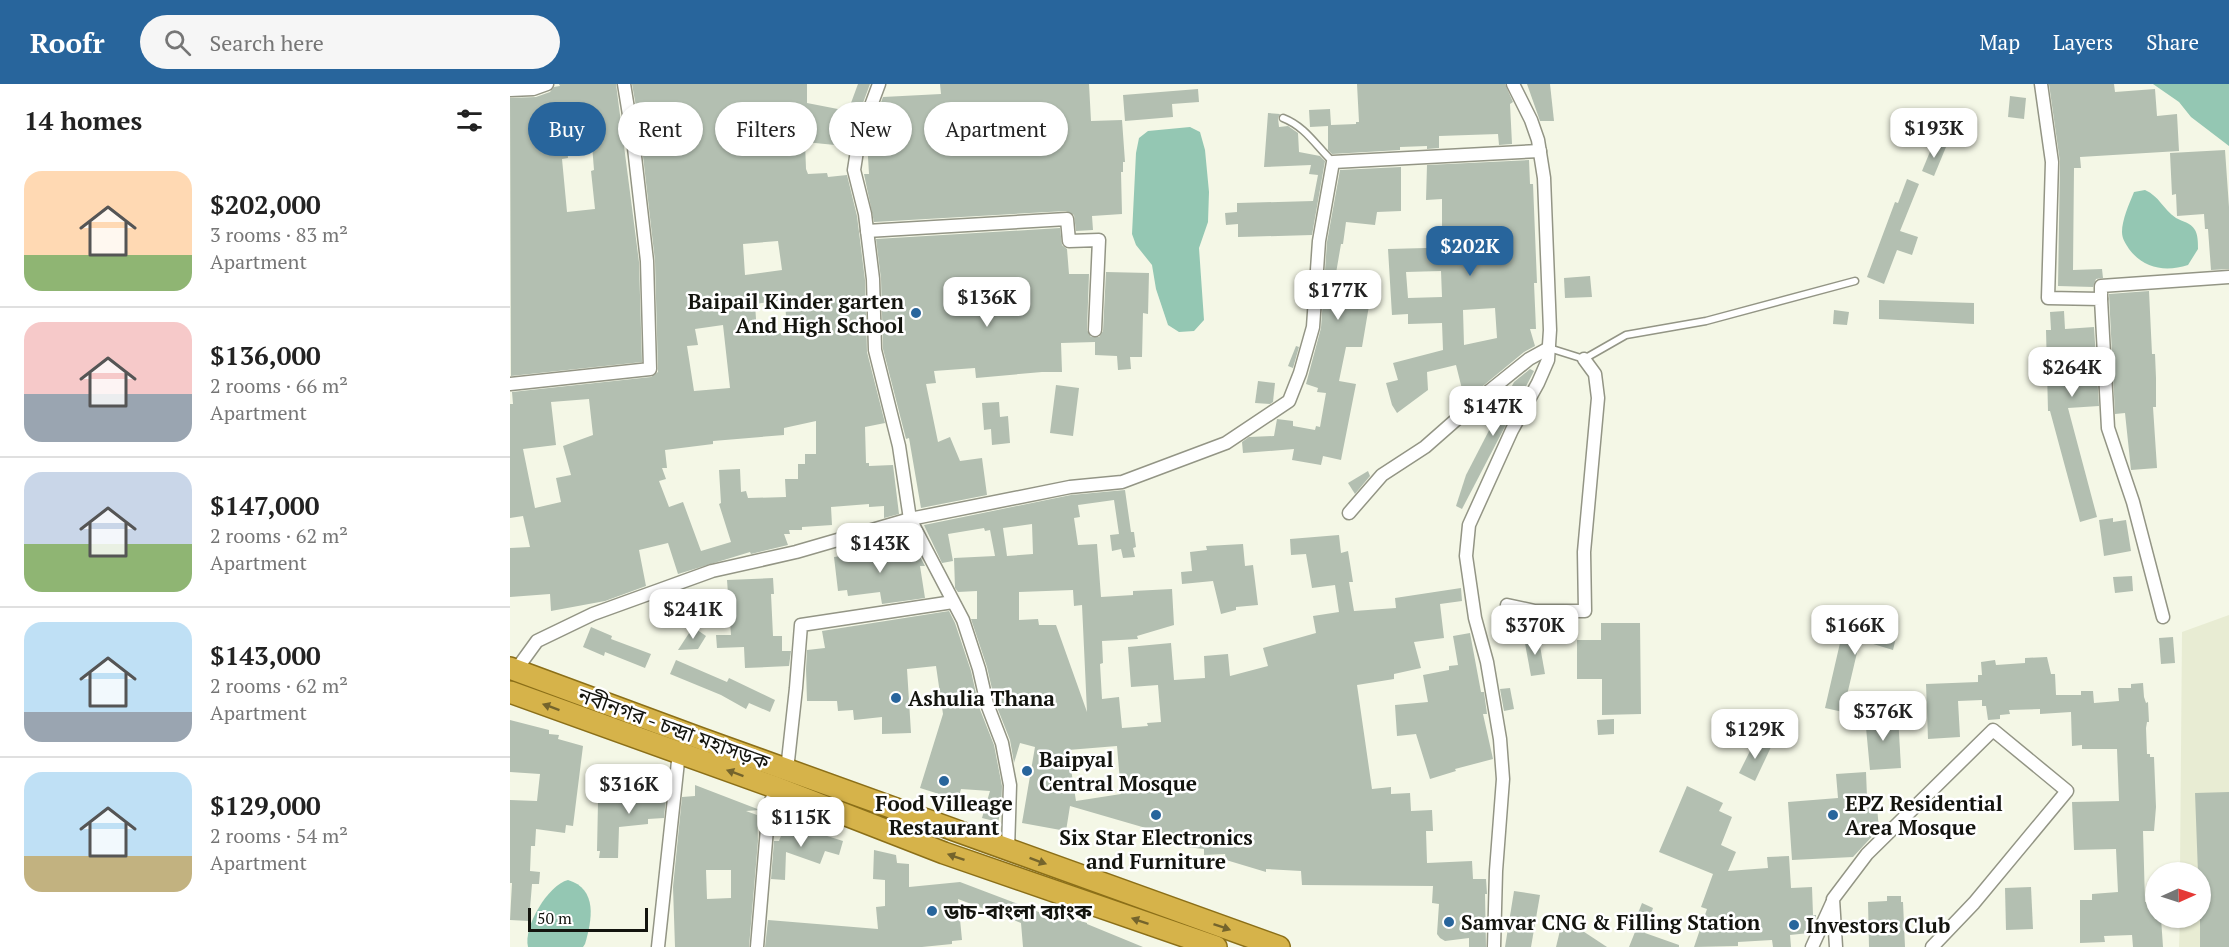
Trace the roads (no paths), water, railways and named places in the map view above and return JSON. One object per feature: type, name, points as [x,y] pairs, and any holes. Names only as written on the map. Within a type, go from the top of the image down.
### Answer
[{"type":"highway","name":"নবীনগর - চন্দ্রা মহাসড়ক","points":[[513,669],[782,779],[944,853],[1216,947]]},
{"type":"highway","name":"নবীনগর - চন্দ্রা মহাসড়ক","points":[[510,692],[679,752],[782,779],[1008,850],[1279,947]]},
{"type":"street","points":[[510,90],[533,89],[547,84]]},
{"type":"street","points":[[510,384],[650,369],[646,261],[633,139],[624,84]]},
{"type":"street","points":[[879,84],[859,138],[854,170],[867,231],[873,279],[875,350],[899,446],[910,519],[963,620],[979,669],[987,704],[1002,743],[1010,785],[1008,850]]},
{"type":"street","points":[[1494,947],[1496,871],[1503,779],[1500,739],[1486,662],[1475,618],[1466,556],[1469,525],[1512,430],[1538,383],[1548,360],[1549,348],[1545,178],[1531,120],[1513,84]]},
{"type":"street","points":[[2041,84],[2052,162],[2048,298],[2101,299]]},
{"type":"street","points":[[513,669],[537,641],[593,614],[712,571],[796,552],[910,519],[1070,487],[1122,482],[1226,443],[1288,401],[1300,373],[1313,327],[1319,241],[1334,162],[1540,151]]},
{"type":"street","points":[[867,231],[1067,219],[1069,241],[1099,240],[1095,330]]},
{"type":"street","points":[[2163,617],[2133,502],[2108,428],[2101,286],[2229,277]]},
{"type":"street","points":[[1349,513],[1382,475],[1425,447],[1529,359],[1549,348]]},
{"type":"street","points":[[1506,605],[1535,611],[1585,611],[1584,552],[1598,398],[1595,375],[1584,359]]},
{"type":"street","points":[[757,947],[769,805],[782,779],[796,688],[801,625],[953,602]]},
{"type":"street","points":[[1812,947],[1833,899],[1867,854],[1993,730],[2067,791],[1974,903],[1932,947]]},
{"type":"street","points":[[658,947],[679,752]]},
{"type":"street","points":[[1833,899],[1836,947]]},
{"type":"lane","points":[[1283,118],[1305,130],[1322,152],[1334,162]]},
{"type":"lane","points":[[1549,348],[1584,359],[1626,335],[1706,321],[1855,281]]},
{"type":"place","name":"Baipail Kinder garten And High School","points":[[916,313]]},
{"type":"place","name":"Ashulia Thana","points":[[896,698]]},
{"type":"place","name":"Baipyal Central Mosque","points":[[1027,771]]},
{"type":"place","name":"Food Villeage Restaurant","points":[[944,781]]},
{"type":"place","name":"Six Star Electronics and Furniture","points":[[1156,815]]},
{"type":"place","name":"EPZ Residential Area Mosque","points":[[1833,815]]},
{"type":"place","name":"ডাচ-বাংলা ব্যাংক","points":[[932,911]]},
{"type":"place","name":"Samvar CNG & Filling Station","points":[[1449,922]]},
{"type":"place","name":"Investors Club","points":[[1794,925]]}]
